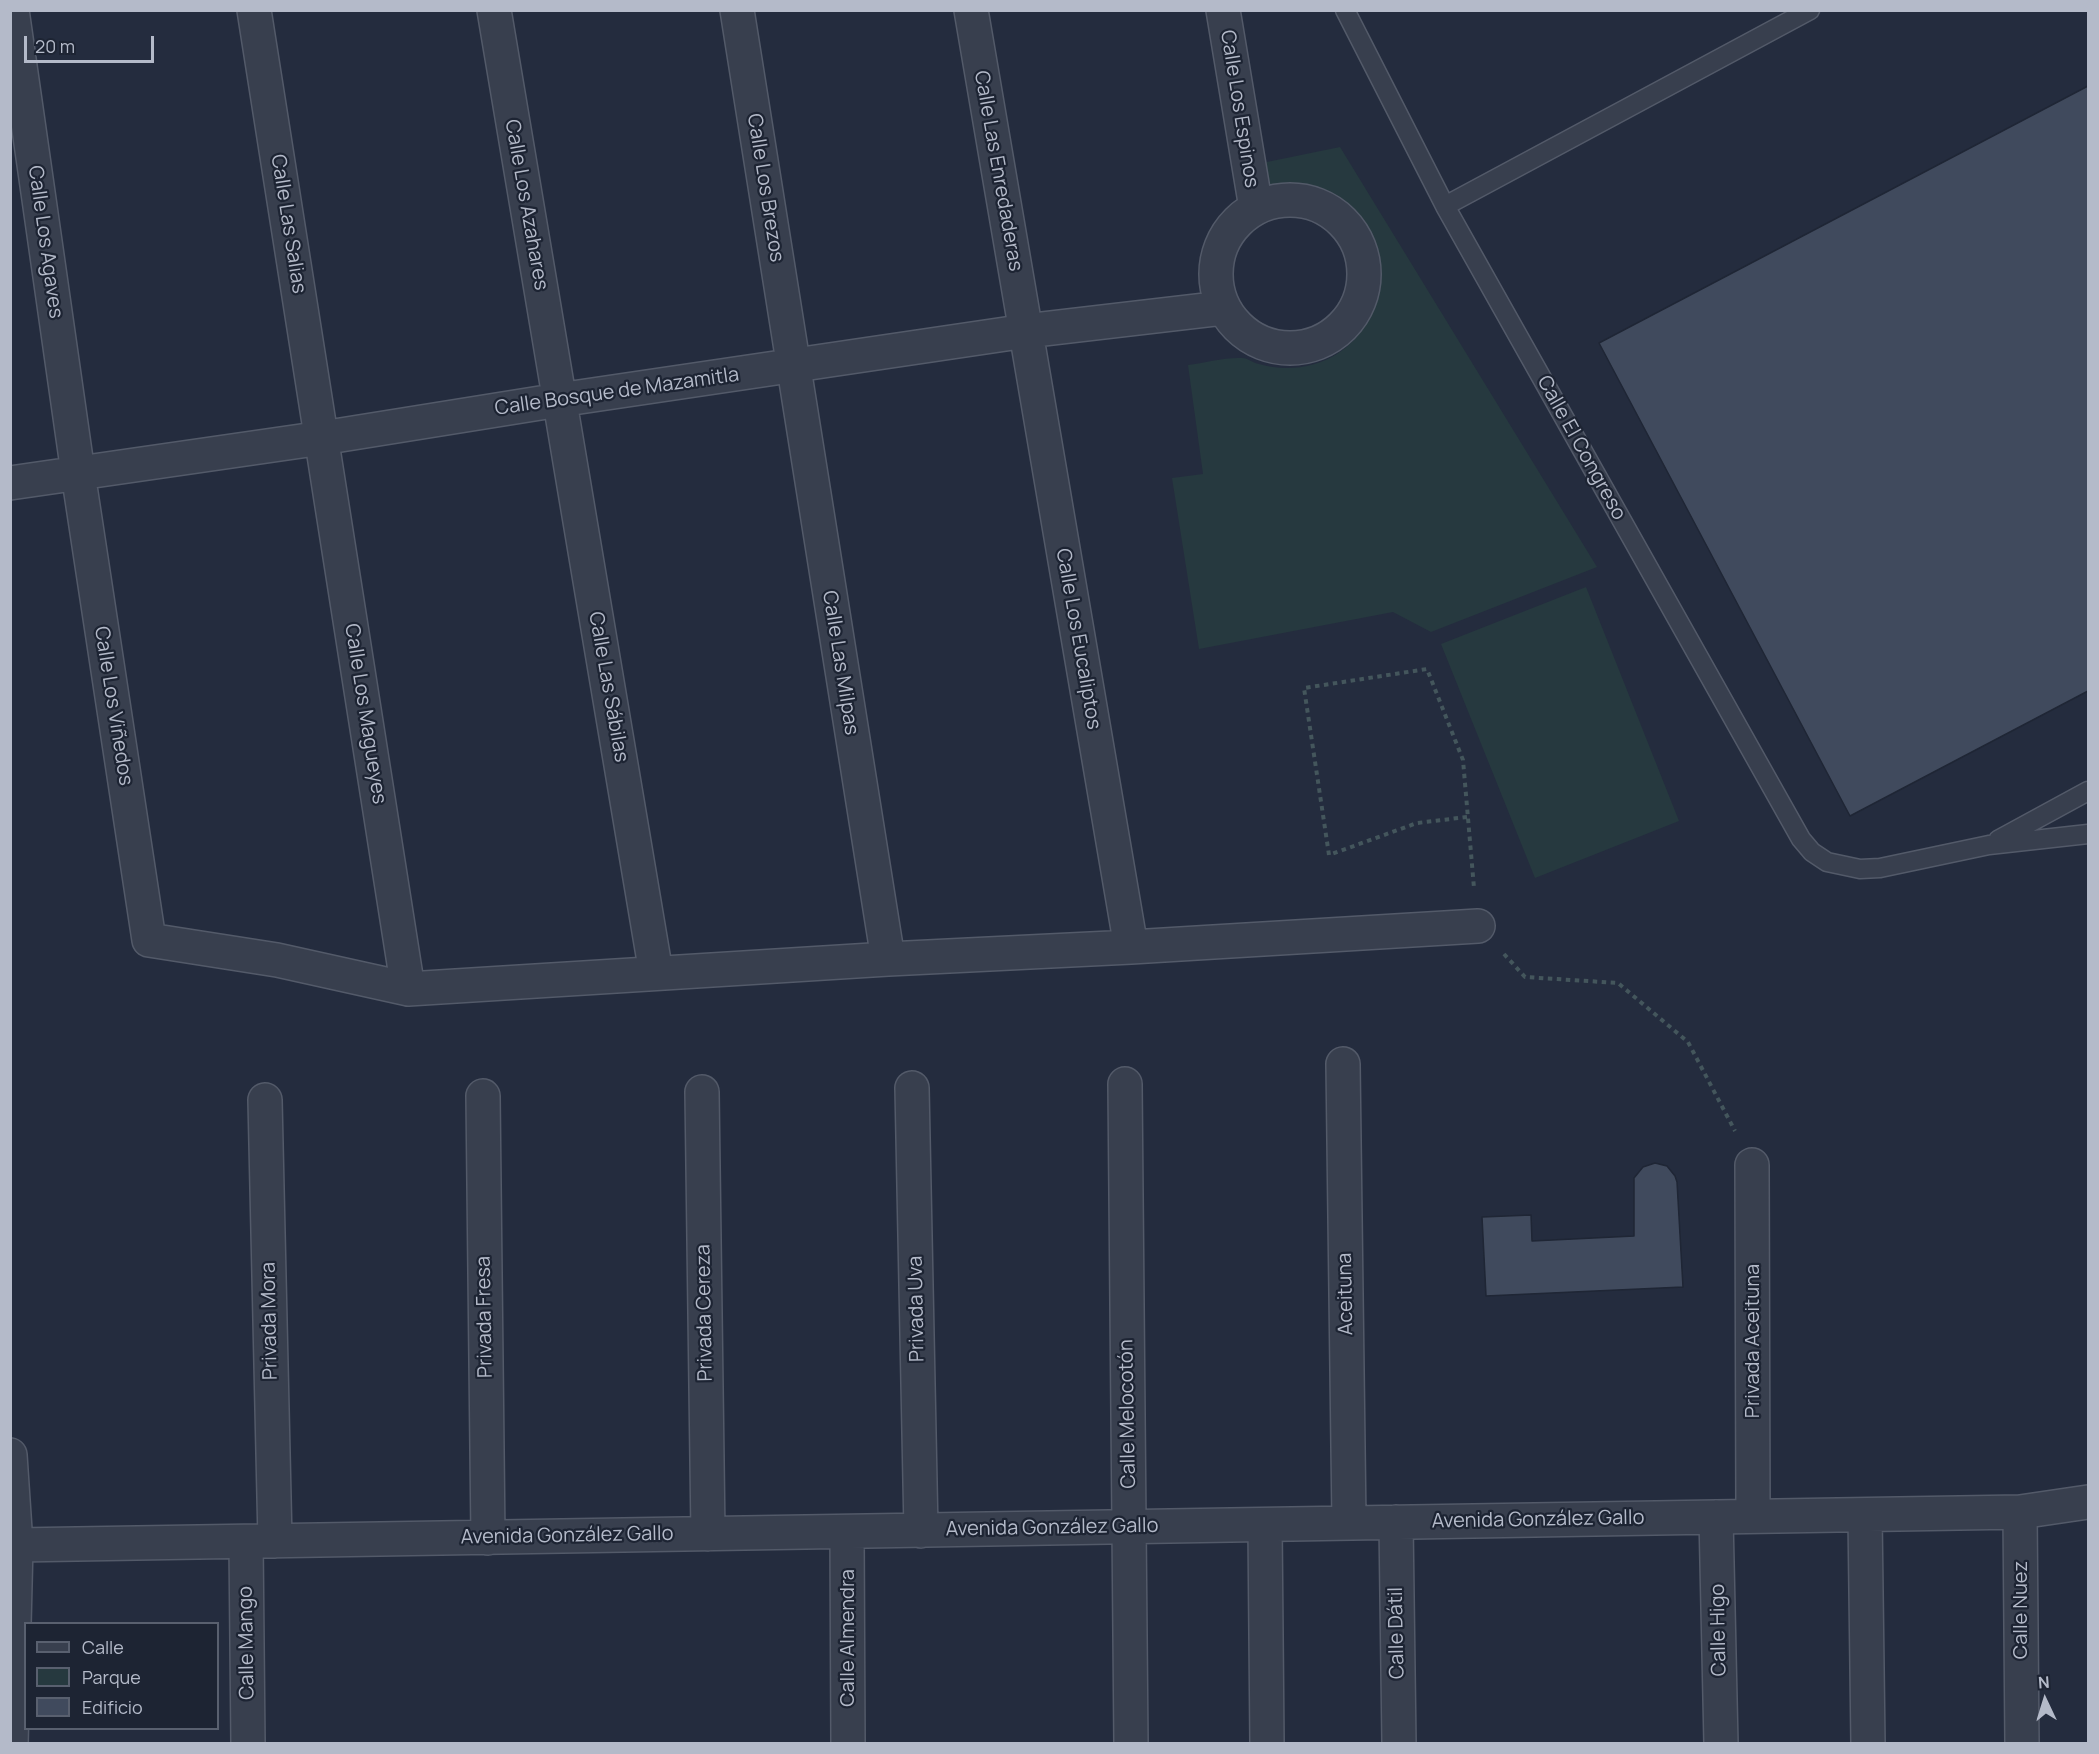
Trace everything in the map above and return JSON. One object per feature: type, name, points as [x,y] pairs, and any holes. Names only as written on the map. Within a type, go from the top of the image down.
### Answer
[{"type":"street","name":"Calle Los Agaves","points":[[12,10],[78,473]]},
{"type":"street","name":"Calle Las Salias","points":[[254,10],[322,438]]},
{"type":"street","name":"Calle Los Azahares","points":[[494,10],[559,400]]},
{"type":"street","name":"Calle Los Brezos","points":[[737,10],[793,366]]},
{"type":"street","name":"Calle Las Enredaderas","points":[[970,10],[1026,331]]},
{"type":"street","name":"Calle Los Espinos","points":[[1223,10],[1256,208]]},
{"type":"street","points":[[1285,200],[1316,204],[1339,218],[1357,241],[1365,269],[1361,298],[1347,323],[1325,341],[1296,349],[1267,346],[1241,331],[1223,308],[1215,280],[1219,250],[1234,225],[1256,208],[1285,200]]},
{"type":"street","name":"Calle Bosque de Mazamitla","points":[[10,483],[1026,331],[1223,308]]},
{"type":"street","name":"Calle Los Eucaliptos","points":[[1026,331],[1131,947]]},
{"type":"street","name":"Calle Las Milpas","points":[[793,366],[888,959]]},
{"type":"street","name":"Calle Las Sábilas","points":[[559,400],[656,974]]},
{"type":"street","name":"Calle Los Magueyes","points":[[322,438],[408,989]]},
{"type":"street","name":"Calle Los Viñedos","points":[[78,473],[149,940],[277,960],[408,989]]},
{"type":"street","points":[[408,989],[1478,926]]},
{"type":"street","name":"Aceituna","points":[[1343,1064],[1349,1523]]},
{"type":"street","name":"Calle Melocotón","points":[[1125,1084],[1131,1743]]},
{"type":"street","name":"Privada Uva","points":[[912,1088],[921,1531]]},
{"type":"street","name":"Privada Cereza","points":[[702,1092],[708,1534]]},
{"type":"street","name":"Privada Fresa","points":[[483,1096],[488,1538]]},
{"type":"street","name":"Privada Mora","points":[[260,1541],[265,1100]]},
{"type":"street","name":"Privada Aceituna","points":[[1752,1165],[1753,1516]]},
{"type":"street","points":[[10,1455],[16,1545],[11,1743]]},
{"type":"street","name":"Avenida González Gallo","points":[[16,1545],[2020,1512],[2088,1502]]},
{"type":"street","name":"Calle Nuez","points":[[2020,1512],[2022,1743]]},
{"type":"street","points":[[1865,1515],[1868,1743]]},
{"type":"street","name":"Calle Higo","points":[[1716,1517],[1721,1743]]},
{"type":"street","name":"Calle Dátil","points":[[1396,1522],[1399,1743]]},
{"type":"street","points":[[1265,1525],[1267,1743]]},
{"type":"street","name":"Calle Almendra","points":[[847,1532],[848,1743]]},
{"type":"street","name":"Calle Mango","points":[[248,1743],[260,1541]]},
{"type":"lane","name":"Calle El Congreso","points":[[1345,10],[1445,206],[1801,839],[1812,852],[1827,862],[1860,869],[1880,868],[1989,846]]},
{"type":"lane","points":[[1445,206],[1810,10]]},
{"type":"lane","points":[[1989,846],[2088,790]]},
{"type":"lane","points":[[1989,846],[2088,834]]},
{"type":"path","points":[[1467,817],[1417,823],[1329,855],[1304,688],[1427,669],[1463,760],[1478,926],[1525,976],[1618,983],[1688,1042],[1752,1165]]},
{"type":"green space","points":[[1340,147],[1597,567],[1431,632],[1393,612],[1199,649],[1172,478],[1203,474],[1188,365],[1236,358],[1244,358],[1279,368],[1319,363],[1337,354],[1353,341],[1366,324],[1379,286],[1379,266],[1375,247],[1367,228],[1344,203],[1322,191],[1295,185],[1266,187],[1262,163]]},
{"type":"green space","points":[[1586,587],[1679,821],[1535,878],[1441,644]]},
{"type":"building","points":[[2088,86],[2088,691],[1850,816],[1599,343]]},
{"type":"building","points":[[1655,1163],[1667,1166],[1677,1182],[1683,1287],[1486,1296],[1482,1217],[1531,1215],[1532,1241],[1634,1236],[1634,1178],[1643,1167]]}]
